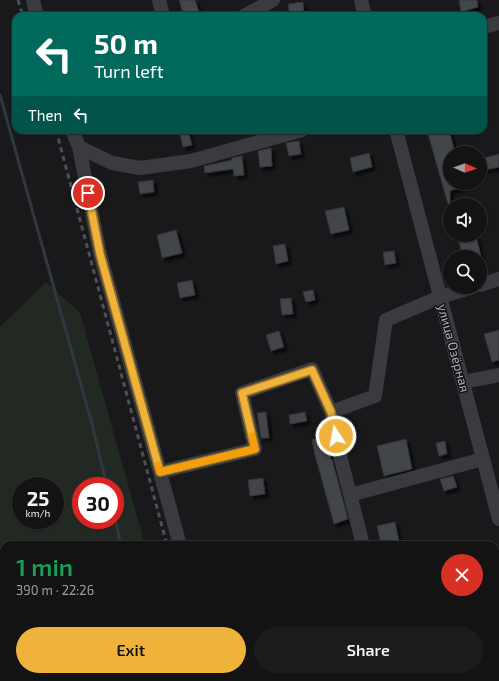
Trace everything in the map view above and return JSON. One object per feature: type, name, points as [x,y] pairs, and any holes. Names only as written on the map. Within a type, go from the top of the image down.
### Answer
[{"type":"street","points":[[33,0],[36,12]]},
{"type":"street","points":[[159,0],[162,12]]},
{"type":"street","points":[[252,12],[274,0]]},
{"type":"street","points":[[361,0],[364,12]]},
{"type":"street","points":[[487,26],[499,23]]},
{"type":"street","points":[[74,134],[79,147],[100,254],[179,541]]},
{"type":"street","points":[[79,147],[112,162],[140,168],[191,161],[288,134]]},
{"type":"street","name":"улица Озёрная","points":[[397,134],[499,519]]},
{"type":"street","points":[[487,283],[499,279]]},
{"type":"street","points":[[331,412],[375,396],[386,320],[450,294]]},
{"type":"street","points":[[160,472],[255,449],[242,393],[312,370],[331,412],[338,448],[362,541]]},
{"type":"street","points":[[463,382],[499,375]]},
{"type":"street","points":[[350,495],[483,459]]},
{"type":"shaded area","points":[[46,282],[80,313],[144,541],[0,541],[0,327]]},
{"type":"building","points":[[179,0],[195,0],[199,12],[183,12]]},
{"type":"building","points":[[459,0],[477,0],[478,7],[461,12]]},
{"type":"building","points":[[303,2],[304,12],[289,12],[288,4]]},
{"type":"building","points":[[180,134],[189,134],[192,145],[183,147]]},
{"type":"building","points":[[428,134],[450,134],[453,146],[443,146],[443,186]]},
{"type":"building","points":[[299,141],[301,154],[289,156],[286,143]]},
{"type":"building","points":[[271,148],[272,166],[260,167],[258,151]]},
{"type":"building","points":[[369,153],[372,167],[353,172],[350,158]]},
{"type":"building","points":[[499,154],[499,167],[487,170],[487,157]]},
{"type":"building","points":[[242,156],[244,175],[234,176],[233,169],[205,173],[204,166],[232,160],[232,158]]},
{"type":"building","points":[[153,180],[154,192],[140,194],[138,182]]},
{"type":"building","points":[[444,190],[453,190],[450,191],[450,198],[446,198]]},
{"type":"building","points":[[344,207],[349,230],[331,234],[325,211]]},
{"type":"building","points":[[176,230],[182,253],[162,258],[157,235]]},
{"type":"building","points":[[459,242],[478,242],[479,250],[461,250]]},
{"type":"building","points":[[285,244],[288,261],[276,264],[273,246]]},
{"type":"building","points":[[394,251],[396,263],[385,265],[383,252]]},
{"type":"building","points":[[192,280],[195,295],[180,298],[177,283]]},
{"type":"building","points":[[313,290],[315,300],[306,302],[303,292]]},
{"type":"building","points":[[291,298],[293,314],[282,315],[280,299]]},
{"type":"building","points":[[499,330],[499,360],[492,362],[484,334]]},
{"type":"building","points":[[279,331],[284,347],[271,351],[266,335]]},
{"type":"building","points":[[266,412],[269,438],[261,438],[257,413]]},
{"type":"building","points":[[305,412],[307,421],[290,424],[289,415]]},
{"type":"building","points":[[327,437],[331,460],[332,459],[348,519],[334,524],[312,440]]},
{"type":"building","points":[[406,439],[412,469],[384,476],[377,446]]},
{"type":"building","points":[[445,441],[447,454],[439,456],[436,443]]},
{"type":"building","points":[[453,476],[457,487],[444,491],[440,479]]},
{"type":"building","points":[[263,478],[265,494],[250,496],[248,480]]},
{"type":"building","points":[[395,522],[399,541],[380,541],[377,526]]},
{"type":"waterway","points":[[0,95],[92,424],[105,477]]},
{"type":"waterway","points":[[117,529],[120,541]]},
{"type":"railway","points":[[18,0],[22,12]]},
{"type":"railway","points":[[57,134],[166,541]]},
{"type":"slow traffic","points":[[158,465],[160,472],[255,449],[252,436]]},
{"type":"route","points":[[88,193],[100,254],[160,472],[255,449],[242,393],[312,370],[331,412],[336,436]]}]
